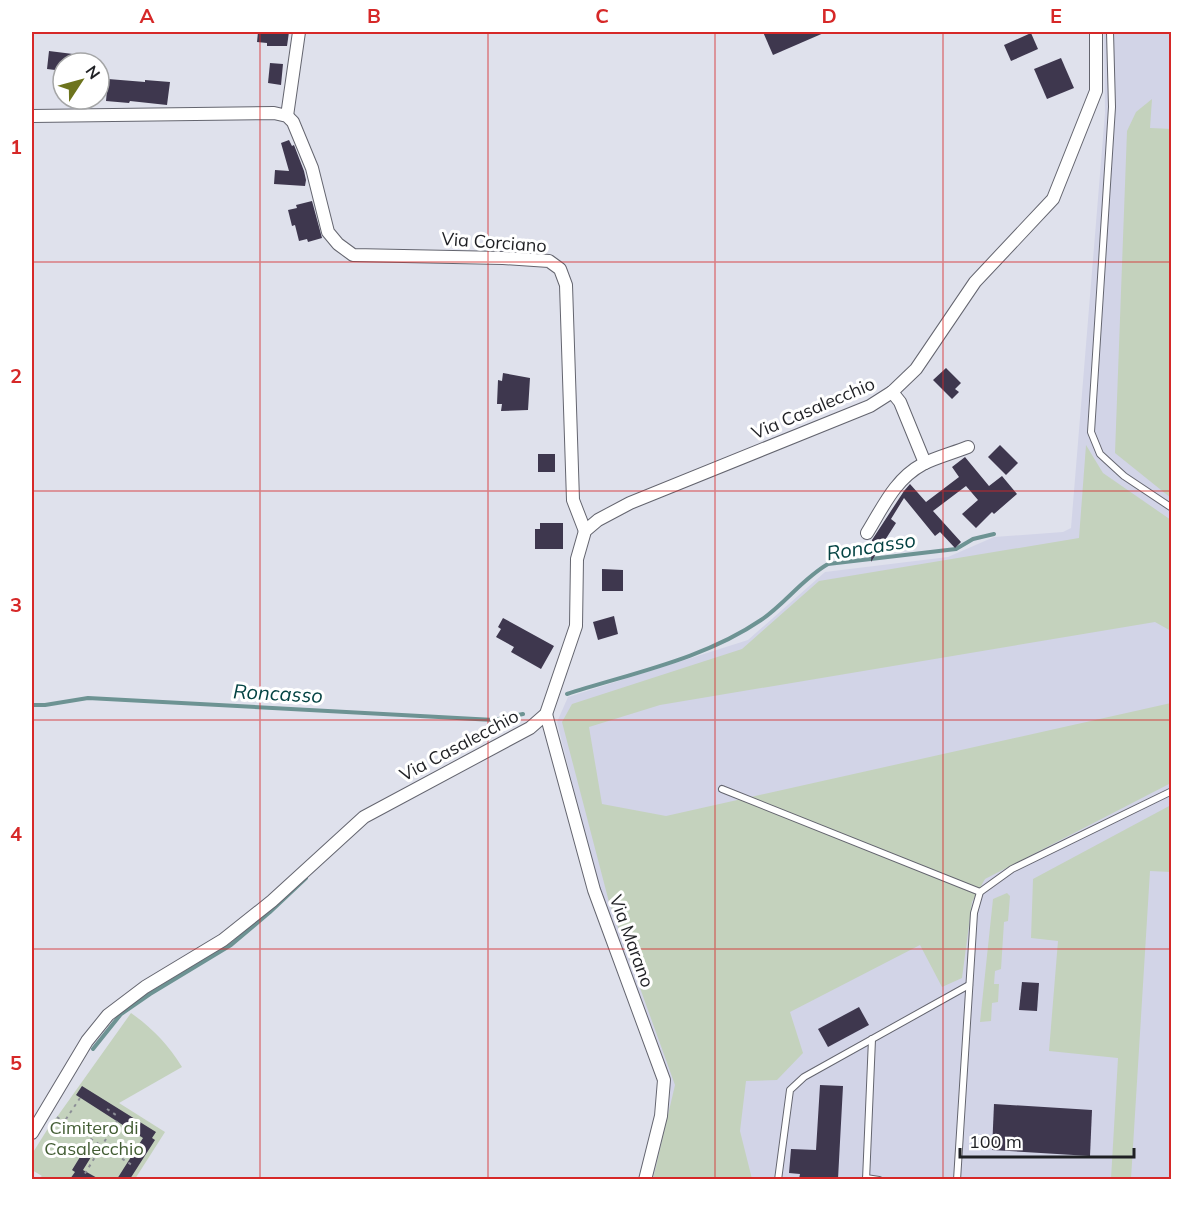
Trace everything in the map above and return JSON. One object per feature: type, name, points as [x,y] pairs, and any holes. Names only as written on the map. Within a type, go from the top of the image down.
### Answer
[{"type":"street","points":[[32,116],[274,113],[287,116],[298,32]]},
{"type":"street","name":"Via Casalecchio","points":[[32,1133],[87,1041],[108,1016],[145,987],[223,940],[272,902],[364,817],[530,728],[546,714],[576,626],[577,559],[585,531],[598,520],[630,503],[870,406],[892,392],[916,369],[975,282],[1053,199],[1096,91],[1096,32]]},
{"type":"street","name":"Via Corciano","points":[[287,116],[293,122],[312,168],[328,232],[338,244],[353,255],[549,261],[560,269],[566,285],[573,500],[585,531]]},
{"type":"street","name":"Via Casalecchio","points":[[892,392],[900,402],[925,463]]},
{"type":"street","points":[[867,533],[892,491],[910,472],[925,463],[968,447]]},
{"type":"street","name":"Via Marano","points":[[546,714],[594,890],[664,1080],[661,1116],[645,1179]]},
{"type":"lane","points":[[1110,32],[1112,107],[1091,432],[1100,454],[1124,476],[1172,508]]},
{"type":"lane","points":[[723,789],[980,892]]},
{"type":"lane","points":[[957,1179],[974,913],[980,892],[1012,869],[1172,791]]},
{"type":"lane","points":[[778,1179],[790,1090],[804,1077],[969,984]]},
{"type":"lane","points":[[872,1039],[866,1179],[879,1179]]},
{"type":"path","points":[[64,1122],[80,1098]]},
{"type":"path","points":[[107,1109],[116,1115]]},
{"type":"path","points":[[57,1117],[132,1165]]},
{"type":"path","points":[[87,1179],[82,1178],[117,1121]]},
{"type":"shaded area","points":[[1104,32],[1171,32],[1171,1179],[647,1179],[666,1121],[669,1099],[668,1078],[597,883],[557,722],[568,697],[748,640],[825,572],[948,557],[994,537],[1063,532],[1071,528],[1105,113]]},
{"type":"green space","points":[[1152,99],[1150,128],[1172,129],[1171,498],[1115,453],[1127,131],[1136,112]]},
{"type":"green space","points":[[1086,445],[1103,473],[1171,520],[1171,631],[1155,622],[660,705],[589,727],[602,804],[666,816],[1171,703],[1171,783],[985,879],[972,902],[962,978],[942,987],[920,945],[790,1012],[803,1053],[777,1080],[746,1081],[740,1131],[752,1179],[653,1179],[675,1085],[609,902],[562,722],[572,704],[742,649],[819,581],[1079,538]]},
{"type":"green space","points":[[1171,805],[1171,872],[1150,871],[1131,1179],[1111,1179],[1118,1058],[1049,1051],[1058,941],[1031,938],[1033,879]]},
{"type":"green space","points":[[1007,893],[1010,896],[1008,921],[1004,922],[1001,969],[995,971],[994,984],[999,984],[998,1002],[992,1003],[991,1021],[980,1022],[993,899]]},
{"type":"green space","name":"Cimitero di Casalecchio","points":[[131,1013],[159,1037],[182,1067],[119,1103],[165,1132],[135,1179],[37,1179],[42,1176],[32,1170],[32,1154],[52,1122]]},
{"type":"building","points":[[258,32],[289,32],[287,46],[267,46],[267,43],[257,42]]},
{"type":"building","points":[[763,32],[826,32],[773,55]]},
{"type":"building","points":[[1031,33],[1038,49],[1011,61],[1004,45]]},
{"type":"building","points":[[49,51],[51,51],[51,70],[47,69]]},
{"type":"building","points":[[1061,58],[1074,88],[1047,99],[1034,69]]},
{"type":"building","points":[[270,63],[283,64],[281,85],[268,83]]},
{"type":"building","points":[[111,79],[170,82],[167,105],[130,101],[129,103],[111,101]]},
{"type":"building","points":[[289,140],[292,146],[294,145],[304,171],[305,186],[274,184],[275,170],[289,171],[281,143]]},
{"type":"building","points":[[312,201],[322,238],[308,242],[307,239],[299,241],[288,210],[297,208],[296,205]]},
{"type":"building","points":[[946,368],[961,383],[955,389],[959,392],[952,399],[933,380]]},
{"type":"building","points":[[503,373],[530,378],[528,410],[501,411],[502,404],[497,404],[498,380],[502,381]]},
{"type":"building","points":[[1000,445],[1018,463],[1006,475],[988,457]]},
{"type":"building","points":[[538,454],[555,454],[555,472],[538,472]]},
{"type":"building","points":[[965,457],[989,486],[1002,476],[1017,494],[994,514],[992,512],[976,528],[962,514],[978,500],[966,486],[933,511],[961,542],[955,548],[940,532],[935,536],[904,498],[891,519],[896,523],[871,562],[872,540],[910,484],[926,502],[959,477],[952,467]]},
{"type":"building","points":[[540,523],[563,523],[563,549],[535,549],[535,529],[540,529]]},
{"type":"building","points":[[602,569],[623,570],[623,591],[602,591]]},
{"type":"building","points":[[614,616],[618,634],[598,640],[593,622]]},
{"type":"building","points":[[503,618],[554,646],[541,669],[511,652],[514,647],[496,637],[501,629],[498,627]]},
{"type":"building","points":[[1022,982],[1039,983],[1037,1011],[1019,1010]]},
{"type":"building","points":[[859,1007],[869,1025],[828,1047],[818,1029]]},
{"type":"building","points":[[820,1085],[843,1086],[838,1179],[799,1179],[800,1174],[789,1173],[791,1149],[816,1150]]},
{"type":"building","points":[[82,1086],[156,1132],[152,1138],[155,1140],[130,1179],[117,1179],[143,1138],[76,1095]]},
{"type":"building","points":[[994,1104],[1092,1110],[1090,1156],[992,1150]]},
{"type":"building","points":[[88,1144],[96,1149],[83,1170],[99,1179],[70,1179],[75,1172],[72,1170]]},
{"type":"waterway","name":"Roncasso","points":[[567,694],[667,664],[739,634],[770,614],[810,577],[828,564],[956,549],[973,539],[994,534]]},
{"type":"waterway","name":"Roncasso","points":[[32,705],[88,698],[494,720],[523,714]]},
{"type":"waterway","name":"Roncasso","points":[[93,1049],[121,1014],[231,945],[306,878]]}]
